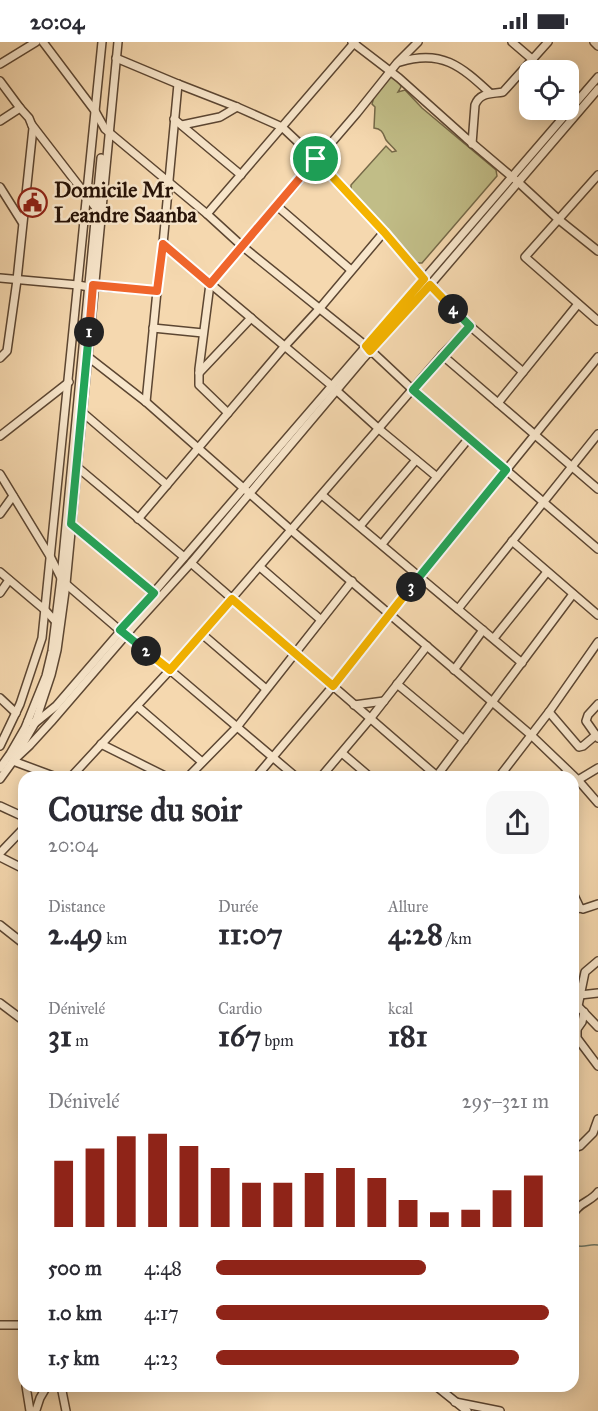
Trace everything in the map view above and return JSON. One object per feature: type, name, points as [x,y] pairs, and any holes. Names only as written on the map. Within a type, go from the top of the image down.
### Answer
[{"type":"street","points":[[0,64],[36,42]]},
{"type":"street","points":[[43,42],[95,111],[107,131],[242,246],[320,308],[598,549]]},
{"type":"street","points":[[0,746],[16,713],[42,638],[102,42]]},
{"type":"street","points":[[0,768],[32,722],[52,651],[71,524],[87,356],[96,208],[116,58],[116,42]]},
{"type":"street","points":[[0,779],[13,760],[32,722],[51,675],[57,651],[116,42]]},
{"type":"street","points":[[207,214],[354,42],[598,251]]},
{"type":"street","points":[[228,413],[200,387],[199,374],[210,284],[357,113],[390,71],[418,42]]},
{"type":"street","points":[[512,42],[533,60],[548,42]]},
{"type":"street","points":[[594,42],[598,46]]},
{"type":"street","points":[[116,58],[282,127],[316,159],[470,326],[523,372]]},
{"type":"street","points":[[397,63],[415,58],[440,58],[464,71],[490,93]]},
{"type":"street","points":[[472,144],[477,99],[490,93],[503,92],[519,75]]},
{"type":"street","points":[[427,282],[512,176],[598,77]]},
{"type":"street","points":[[0,81],[96,208]]},
{"type":"street","points":[[146,402],[178,84]]},
{"type":"street","points":[[13,760],[51,722],[184,557],[246,491],[598,89]]},
{"type":"street","points":[[182,125],[220,117],[237,107]]},
{"type":"street","points":[[0,121],[20,108]]},
{"type":"street","points":[[174,118],[241,175]]},
{"type":"street","points":[[0,358],[7,351],[17,280],[33,125]]},
{"type":"street","points":[[597,179],[525,257],[598,321]]},
{"type":"street","points":[[0,187],[22,222]]},
{"type":"street","points":[[277,206],[351,270]]},
{"type":"street","points":[[138,519],[384,232]]},
{"type":"street","points":[[163,244],[437,477]]},
{"type":"street","points":[[0,278],[157,291]]},
{"type":"street","points":[[498,403],[578,304]]},
{"type":"street","points":[[199,374],[250,318]]},
{"type":"street","points":[[76,771],[170,670],[442,355],[470,326]]},
{"type":"street","points":[[153,328],[204,333]]},
{"type":"street","points":[[442,355],[598,489]]},
{"type":"street","points":[[87,356],[146,402],[291,531],[531,735],[568,771]]},
{"type":"street","points":[[261,771],[333,686],[598,357]]},
{"type":"street","points":[[0,436],[69,382]]},
{"type":"street","points":[[81,412],[167,485]]},
{"type":"street","points":[[458,609],[598,434]]},
{"type":"street","points":[[382,544],[469,438]]},
{"type":"street","points":[[360,526],[416,460]]},
{"type":"street","points":[[76,466],[184,557]]},
{"type":"street","points":[[0,474],[63,581],[289,771]]},
{"type":"street","points":[[32,722],[47,715],[56,706],[190,563],[246,491]]},
{"type":"street","points":[[322,495],[522,663]]},
{"type":"street","points":[[0,514],[13,496]]},
{"type":"street","points":[[71,524],[154,593]]},
{"type":"street","points":[[512,542],[598,615]]},
{"type":"street","points":[[190,563],[430,771]]},
{"type":"street","points":[[260,567],[321,620]]},
{"type":"street","points":[[0,572],[56,622]]},
{"type":"street","points":[[494,638],[547,572]]},
{"type":"street","points":[[0,593],[9,580]]},
{"type":"street","points":[[194,771],[237,727],[352,581]]},
{"type":"street","points":[[441,771],[573,594]]},
{"type":"street","points":[[454,670],[483,630]]},
{"type":"street","points":[[201,634],[266,689]]},
{"type":"street","points":[[503,771],[549,712],[598,642]]},
{"type":"street","points":[[326,771],[427,646]]},
{"type":"street","points":[[397,684],[464,740]]},
{"type":"street","points":[[0,698],[16,713]]},
{"type":"street","points":[[354,705],[384,701]]},
{"type":"street","points":[[549,712],[579,747],[597,736],[586,721],[588,715],[598,704]]},
{"type":"street","points":[[137,706],[202,762]]},
{"type":"street","points":[[101,744],[155,771]]},
{"type":"street","points":[[342,753],[363,771]]},
{"type":"street","points":[[13,760],[41,771]]},
{"type":"street","points":[[506,767],[507,771]]},
{"type":"street","points":[[579,779],[598,768]]},
{"type":"street","points":[[579,781],[598,803]]},
{"type":"street","points":[[0,806],[18,814]]},
{"type":"street","points":[[18,835],[0,855],[18,866]]},
{"type":"street","points":[[579,909],[598,904]]},
{"type":"street","points":[[0,925],[18,939]]},
{"type":"street","points":[[598,961],[585,972],[580,996],[598,993]]},
{"type":"street","points":[[0,1003],[18,1017]]},
{"type":"street","points":[[579,1009],[598,1027]]},
{"type":"street","points":[[579,1026],[584,1012]]},
{"type":"street","points":[[579,1041],[598,1066]]},
{"type":"street","points":[[579,1146],[593,1134],[598,1119]]},
{"type":"street","points":[[579,1206],[592,1199],[598,1192]]},
{"type":"street","points":[[0,1325],[18,1325]]},
{"type":"street","points":[[28,1392],[34,1411]]},
{"type":"street","points":[[34,1411],[44,1392]]},
{"type":"street","points":[[62,1392],[66,1411]]},
{"type":"street","points":[[443,1392],[467,1411]]},
{"type":"street","points":[[455,1402],[500,1411]]},
{"type":"shaded area","points":[[389,77],[393,77],[400,83],[401,87],[398,92],[405,90],[422,108],[496,170],[497,176],[422,263],[417,263],[351,191],[351,185],[386,146],[392,152],[396,151],[381,131],[374,128],[375,107],[372,104],[375,93]]},
{"type":"waterway","points":[[579,1246],[598,1245]]},
{"type":"place","name":"Domicile Mr Leandre Saanba","points":[[33,202]]},
{"type":"route","points":[[316,159],[424,279],[366,346],[370,351],[430,285],[470,326],[413,390],[506,470],[333,686],[232,599],[170,670],[120,630],[154,593],[71,524],[93,285],[157,291],[163,244],[210,284],[316,159]]}]
